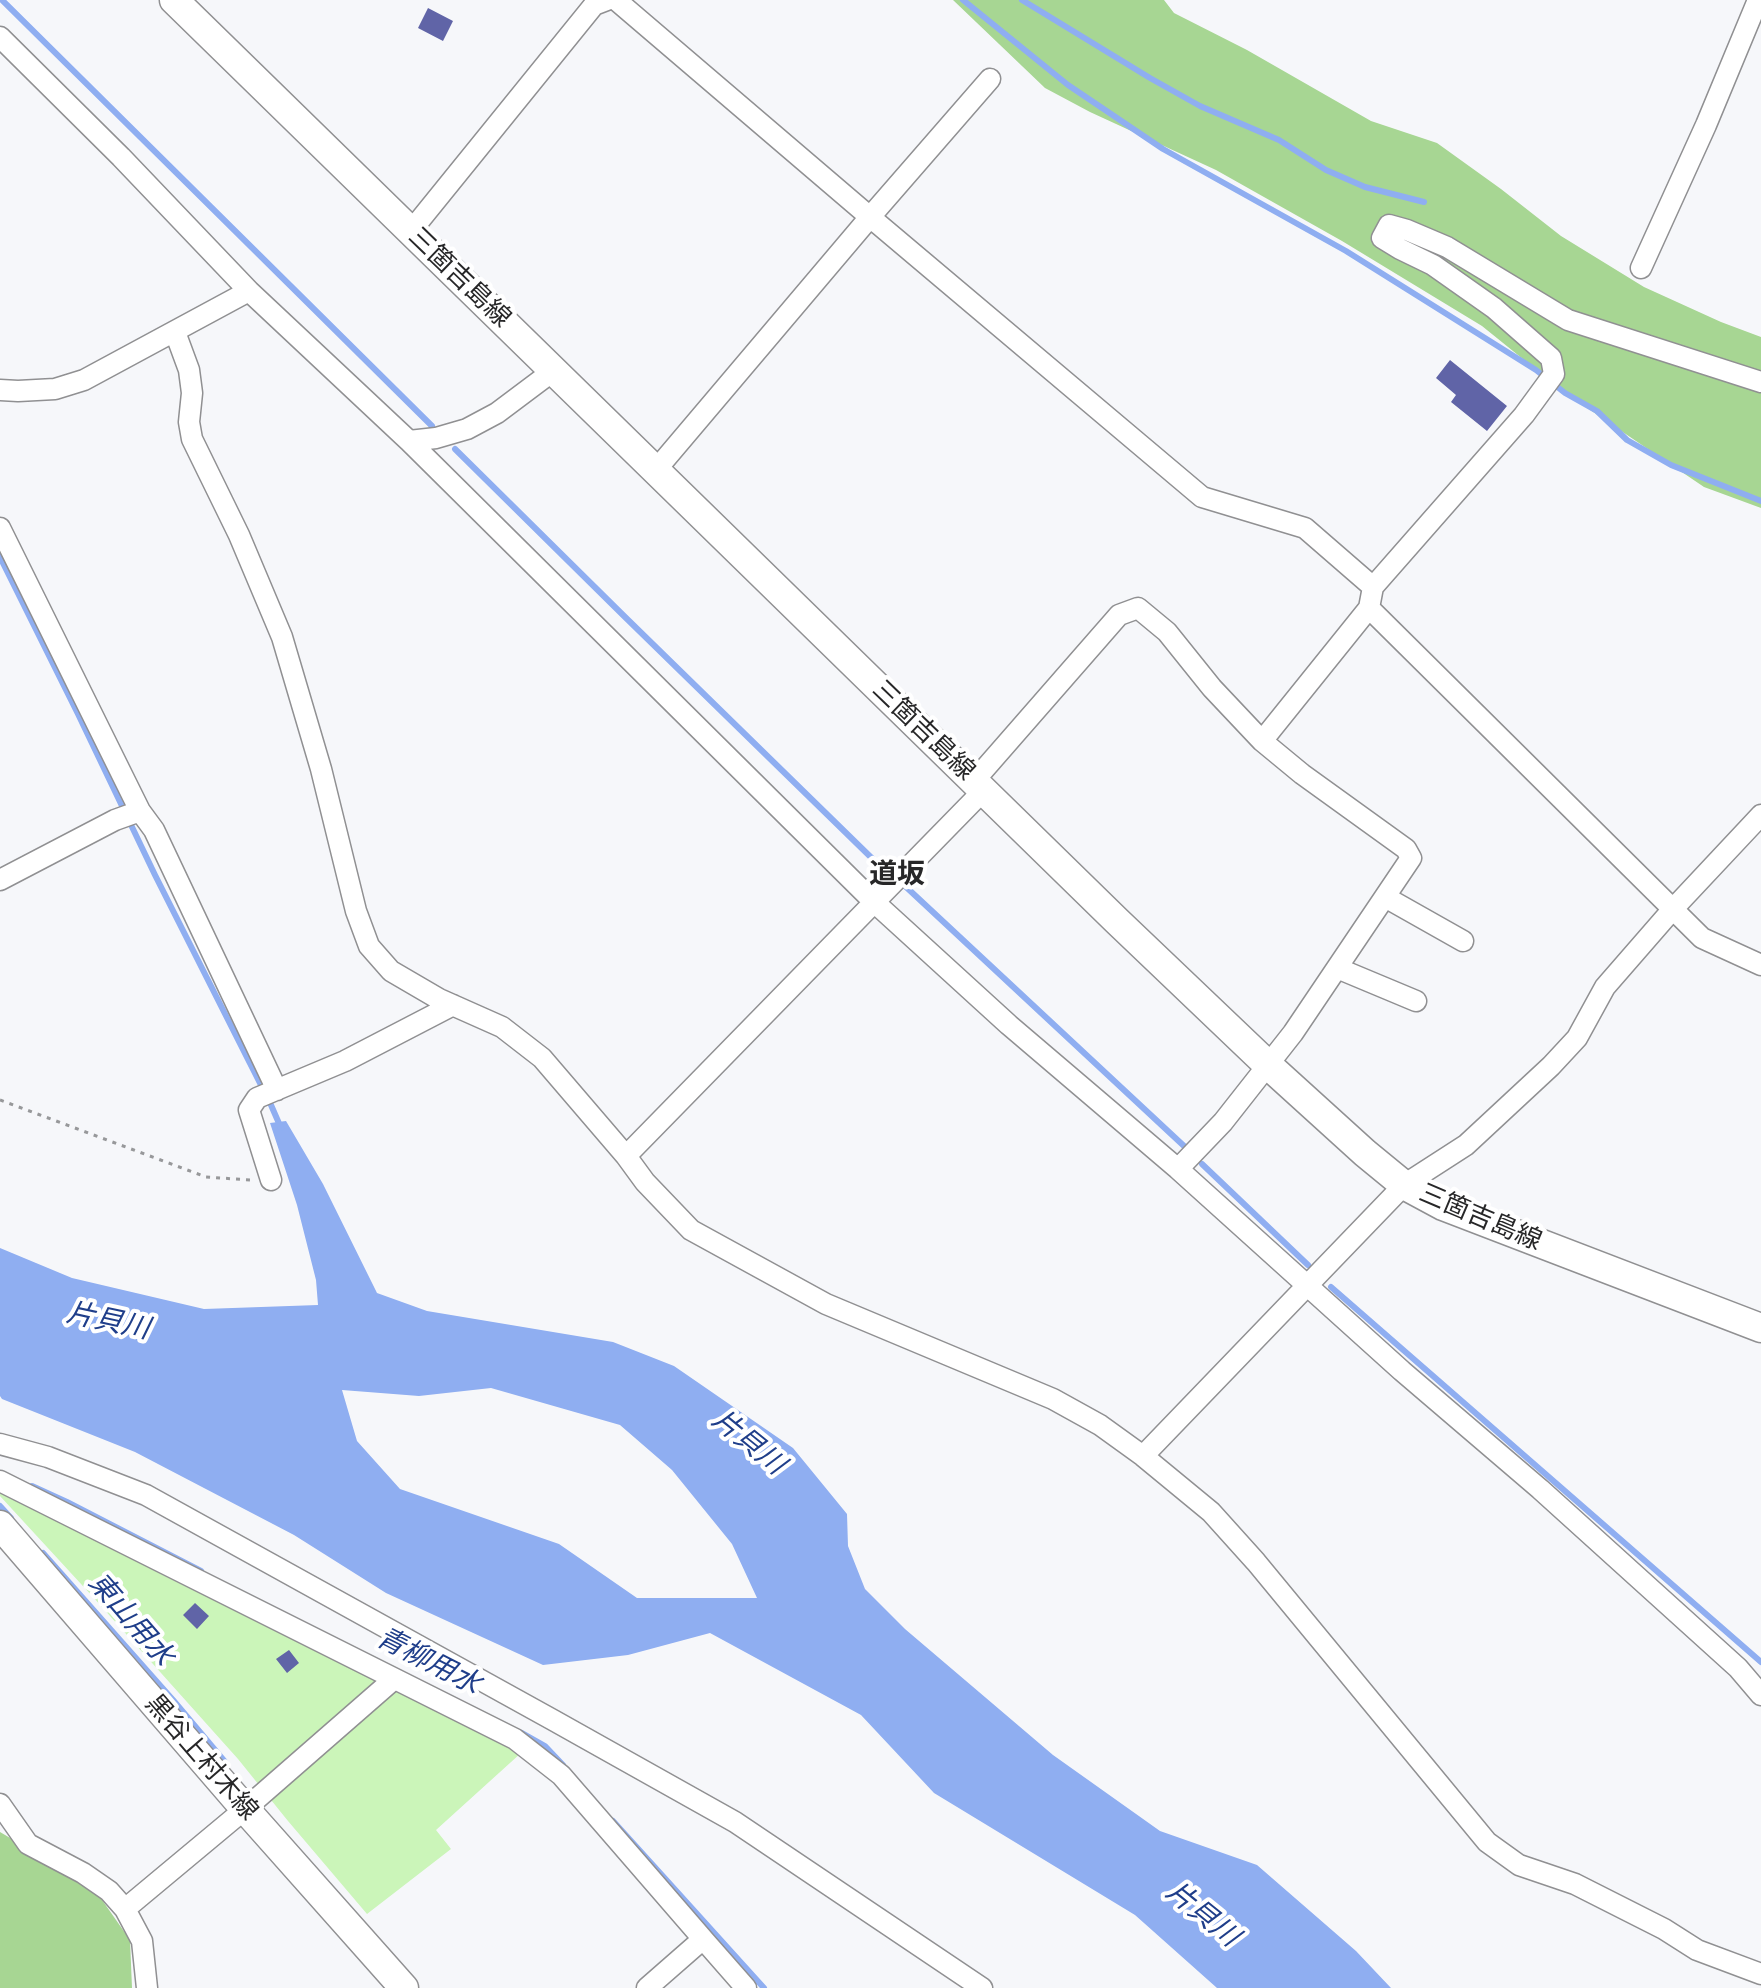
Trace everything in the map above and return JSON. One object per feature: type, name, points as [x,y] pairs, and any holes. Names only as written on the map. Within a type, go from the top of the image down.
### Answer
[{"type":"main road","name":"三箇吉島線","points":[[174,0],[1117,921],[1365,1153],[1404,1185],[1443,1206],[1761,1328]]},
{"type":"main road","name":"黒谷上村木線","points":[[0,1525],[404,1988]]},
{"type":"street","points":[[411,231],[594,5],[607,0]]},
{"type":"street","points":[[616,0],[1202,497],[1305,528],[1373,587]]},
{"type":"street","points":[[1641,268],[1758,0]]},
{"type":"street","points":[[0,37],[121,157],[249,291],[880,894],[1009,1025],[1178,1169],[1402,1371],[1551,1499],[1738,1668],[1761,1695]]},
{"type":"street","points":[[655,471],[990,79]]},
{"type":"street","points":[[1262,741],[1369,608],[1373,587],[1524,415],[1554,374],[1551,358],[1494,308],[1433,265],[1382,238],[1389,225],[1447,247],[1568,320],[1761,382]]},
{"type":"street","points":[[0,390],[55,389],[84,380],[249,291]]},
{"type":"street","points":[[175,332],[189,370],[192,439],[239,535],[282,637],[321,769],[356,911],[369,946],[391,971],[453,1005],[502,1027],[542,1058],[645,1182],[691,1230],[826,1304],[1053,1399],[1100,1425],[1143,1456],[1211,1512],[1247,1552],[1487,1842],[1519,1865],[1575,1884],[1664,1929],[1697,1950],[1761,1974]]},
{"type":"street","points":[[409,441],[436,438],[467,429],[497,413],[553,371]]},
{"type":"street","points":[[0,528],[139,812],[154,830],[270,1093]]},
{"type":"street","points":[[626,1156],[904,870],[979,785],[1119,615],[1138,608],[1167,632],[1212,688],[1262,741],[1302,774],[1406,849],[1411,858],[1293,1033],[1223,1122],[1178,1169]]},
{"type":"street","points":[[1369,608],[1702,938],[1761,965]]},
{"type":"street","points":[[0,880],[115,820],[139,812]]},
{"type":"street","points":[[1143,1456],[1404,1185],[1466,1145],[1551,1066],[1577,1038],[1605,987],[1761,815]]},
{"type":"street","points":[[1385,897],[1463,941]]},
{"type":"street","points":[[1337,968],[1416,1001]]},
{"type":"street","points":[[271,1180],[249,1110],[270,1093],[345,1061],[453,1005]]},
{"type":"street","points":[[0,1444],[48,1457],[146,1495],[553,1720],[735,1822],[982,1988]]},
{"type":"street","points":[[0,1481],[515,1739],[561,1775],[746,1988]]},
{"type":"street","points":[[125,1909],[394,1679]]},
{"type":"street","points":[[0,1804],[28,1844],[83,1873],[109,1891],[125,1909],[142,1941],[147,1988]]},
{"type":"street","points":[[647,1988],[703,1939]]},
{"type":"path","points":[[0,1100],[206,1177],[271,1180]]},
{"type":"green space","points":[[953,0],[1164,0],[1174,13],[1247,50],[1371,121],[1437,143],[1561,236],[1644,287],[1761,337],[1761,508],[1704,487],[1565,393],[1482,326],[1342,241],[1216,170],[1045,88]]},
{"type":"green space","points":[[0,1491],[521,1753],[436,1830],[451,1849],[367,1914],[238,1759],[0,1496]]},
{"type":"green space","points":[[0,1832],[93,1887],[130,1940],[132,1988],[0,1988]]},
{"type":"water","name":"片貝川","points":[[286,1121],[323,1184],[377,1293],[427,1311],[613,1342],[674,1366],[793,1448],[847,1514],[848,1546],[865,1589],[905,1629],[1053,1755],[1160,1831],[1257,1865],[1356,1951],[1391,1988],[1217,1988],[1135,1915],[934,1793],[861,1715],[710,1633],[628,1655],[543,1665],[386,1593],[294,1535],[135,1452],[2,1399],[0,1248],[72,1278],[204,1309],[318,1305],[316,1280],[297,1205],[270,1123]],"holes":[[[491,1388],[620,1425],[672,1470],[732,1544],[757,1598],[637,1598],[559,1544],[400,1489],[357,1441],[342,1390],[419,1396]]]},
{"type":"building","points":[[428,8],[453,21],[443,41],[418,28]]},
{"type":"building","points":[[1450,360],[1507,406],[1487,431],[1451,402],[1456,395],[1436,378]]},
{"type":"building","points":[[195,1603],[209,1616],[197,1629],[183,1615]]},
{"type":"building","points":[[289,1650],[299,1663],[287,1673],[276,1659]]},
{"type":"waterway","points":[[2,0],[432,426]]},
{"type":"waterway","points":[[963,0],[1068,85],[1163,149],[1346,251],[1536,370],[1565,393],[1597,411],[1627,440],[1671,465],[1761,501]]},
{"type":"waterway","points":[[1022,0],[1200,106],[1279,140],[1326,170],[1365,187],[1424,202]]},
{"type":"waterway","points":[[455,449],[884,870]]},
{"type":"waterway","points":[[0,557],[281,1128]]},
{"type":"waterway","points":[[905,886],[1184,1146]]},
{"type":"waterway","points":[[1202,1164],[1308,1265]]},
{"type":"waterway","points":[[1331,1287],[1761,1662]]},
{"type":"waterway","name":"青柳用水","points":[[32,1486],[201,1571]]},
{"type":"waterway","name":"東山用水","points":[[0,1506],[11,1518]]},
{"type":"waterway","name":"東山用水","points":[[43,1553],[226,1763]]},
{"type":"waterway","name":"青柳用水","points":[[522,1733],[545,1746],[563,1765]]},
{"type":"waterway","name":"青柳用水","points":[[613,1821],[764,1988]]},
{"type":"district","name":"道坂","points":[[897,875]]}]
